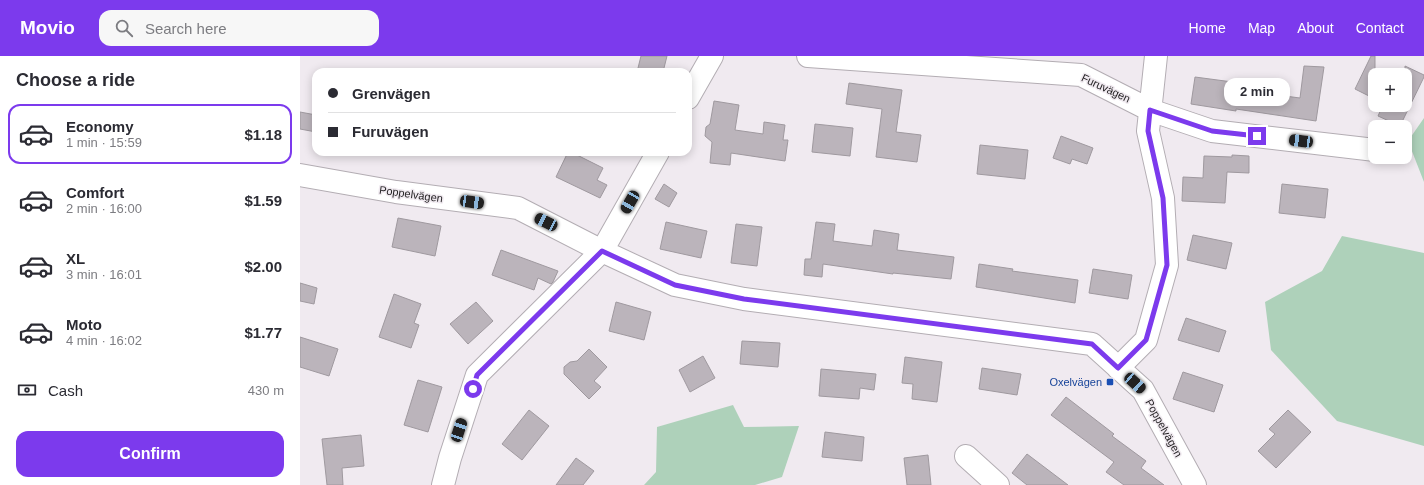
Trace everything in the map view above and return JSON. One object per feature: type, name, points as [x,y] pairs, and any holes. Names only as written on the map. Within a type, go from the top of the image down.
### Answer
[{"type":"street","points":[[692,91],[712,56]]},
{"type":"street","name":"Furuvägen","points":[[808,56],[1081,75],[1150,110],[1212,131],[1368,149]]},
{"type":"street","points":[[1118,368],[1146,340],[1167,265],[1163,198],[1148,131],[1156,56]]},
{"type":"street","points":[[443,485],[450,458],[477,375],[602,251],[656,156]]},
{"type":"street","name":"Poppelvägen","points":[[300,175],[396,192],[518,208],[602,251],[675,285],[744,299],[1092,344],[1143,390],[1195,485]]},
{"type":"street","points":[[966,456],[998,485]]},
{"type":"green space","points":[[1424,118],[1424,182],[1412,151],[1412,135]]},
{"type":"green space","points":[[1342,236],[1424,253],[1424,446],[1337,421],[1271,350],[1265,302],[1322,271]]},
{"type":"green space","points":[[733,405],[744,427],[799,426],[782,477],[755,485],[644,485],[656,472],[657,427]]},
{"type":"building","points":[[641,56],[667,56],[664,68],[638,68]]},
{"type":"building","points":[[1371,56],[1375,56],[1375,68],[1368,68],[1368,96],[1355,89]]},
{"type":"building","points":[[1304,66],[1324,67],[1316,121],[1191,104],[1195,77],[1240,83],[1239,90],[1300,98]]},
{"type":"building","points":[[1412,69],[1424,75],[1412,102]]},
{"type":"building","points":[[849,83],[902,90],[896,132],[921,135],[917,162],[876,157],[882,109],[846,104]]},
{"type":"building","points":[[714,101],[739,105],[735,130],[763,134],[764,122],[785,125],[783,140],[788,140],[785,161],[731,153],[730,165],[710,163],[712,142],[705,136],[706,127],[710,124]]},
{"type":"building","points":[[300,112],[312,114],[312,131],[300,129]]},
{"type":"building","points":[[1380,112],[1407,112],[1403,120],[1387,120],[1378,116]]},
{"type":"building","points":[[815,124],[853,128],[850,156],[812,152]]},
{"type":"building","points":[[1061,136],[1093,148],[1087,164],[1072,159],[1070,164],[1053,158]]},
{"type":"building","points":[[980,145],[1028,150],[1025,179],[977,174]]},
{"type":"building","points":[[1232,155],[1249,156],[1249,173],[1227,172],[1225,203],[1182,201],[1183,177],[1203,178],[1204,156],[1232,157]]},
{"type":"building","points":[[566,156],[579,156],[603,168],[597,180],[607,185],[600,198],[556,177]]},
{"type":"building","points":[[664,184],[677,193],[669,207],[655,199]]},
{"type":"building","points":[[1282,184],[1328,189],[1325,218],[1279,213]]},
{"type":"building","points":[[398,218],[441,226],[435,256],[392,247]]},
{"type":"building","points":[[666,222],[707,231],[701,258],[660,249]]},
{"type":"building","points":[[816,222],[835,224],[833,241],[872,246],[874,230],[899,234],[897,250],[954,257],[951,279],[893,274],[823,264],[822,277],[804,275],[805,259],[811,259]]},
{"type":"building","points":[[736,224],[762,227],[757,266],[731,263]]},
{"type":"building","points":[[1193,235],[1232,243],[1226,269],[1187,260]]},
{"type":"building","points":[[501,250],[558,271],[553,282],[551,284],[538,278],[534,290],[492,275]]},
{"type":"building","points":[[979,264],[1013,269],[1012,271],[1078,280],[1075,303],[976,287]]},
{"type":"building","points":[[1093,269],[1132,275],[1128,299],[1089,293]]},
{"type":"building","points":[[300,283],[317,288],[314,304],[300,301]]},
{"type":"building","points":[[394,294],[421,304],[414,323],[419,325],[411,348],[379,337]]},
{"type":"building","points":[[476,302],[493,321],[468,344],[450,324]]},
{"type":"building","points":[[616,302],[651,312],[644,340],[609,331]]},
{"type":"building","points":[[1186,318],[1226,331],[1219,352],[1178,340]]},
{"type":"building","points":[[300,337],[338,349],[329,376],[300,367]]},
{"type":"building","points":[[742,341],[780,343],[778,367],[740,364]]},
{"type":"building","points":[[589,349],[607,367],[594,381],[601,387],[589,399],[564,374],[564,367],[570,362],[577,361]]},
{"type":"building","points":[[703,356],[715,378],[690,392],[679,370]]},
{"type":"building","points":[[905,357],[942,362],[937,402],[912,399],[913,384],[902,383]]},
{"type":"building","points":[[982,368],[1021,374],[1017,395],[979,389]]},
{"type":"building","points":[[821,369],[876,374],[874,390],[860,388],[859,399],[819,396]]},
{"type":"building","points":[[1183,372],[1223,385],[1214,412],[1173,399]]},
{"type":"building","points":[[418,380],[442,387],[428,432],[404,425]]},
{"type":"building","points":[[1066,397],[1114,434],[1112,436],[1146,461],[1141,468],[1164,485],[1124,485],[1106,472],[1114,462],[1051,415]]},
{"type":"building","points":[[529,410],[549,426],[522,460],[502,444]]},
{"type":"building","points":[[1288,410],[1311,432],[1276,468],[1258,451],[1275,434],[1269,429]]},
{"type":"building","points":[[825,432],[864,437],[862,461],[822,457]]},
{"type":"building","points":[[361,435],[364,466],[342,468],[343,485],[327,485],[322,439]]},
{"type":"building","points":[[1027,454],[1068,485],[1027,485],[1012,473]]},
{"type":"building","points":[[928,455],[931,485],[907,485],[904,458]]},
{"type":"building","points":[[576,458],[594,471],[583,485],[556,485]]},
{"type":"place","name":"Oxelvägen","points":[[1110,382]]},
{"type":"route","points":[[473,389],[477,375],[602,251],[675,285],[744,299],[1092,344],[1118,368],[1146,340],[1167,265],[1163,198],[1148,131],[1150,110],[1212,131],[1257,136]]}]
